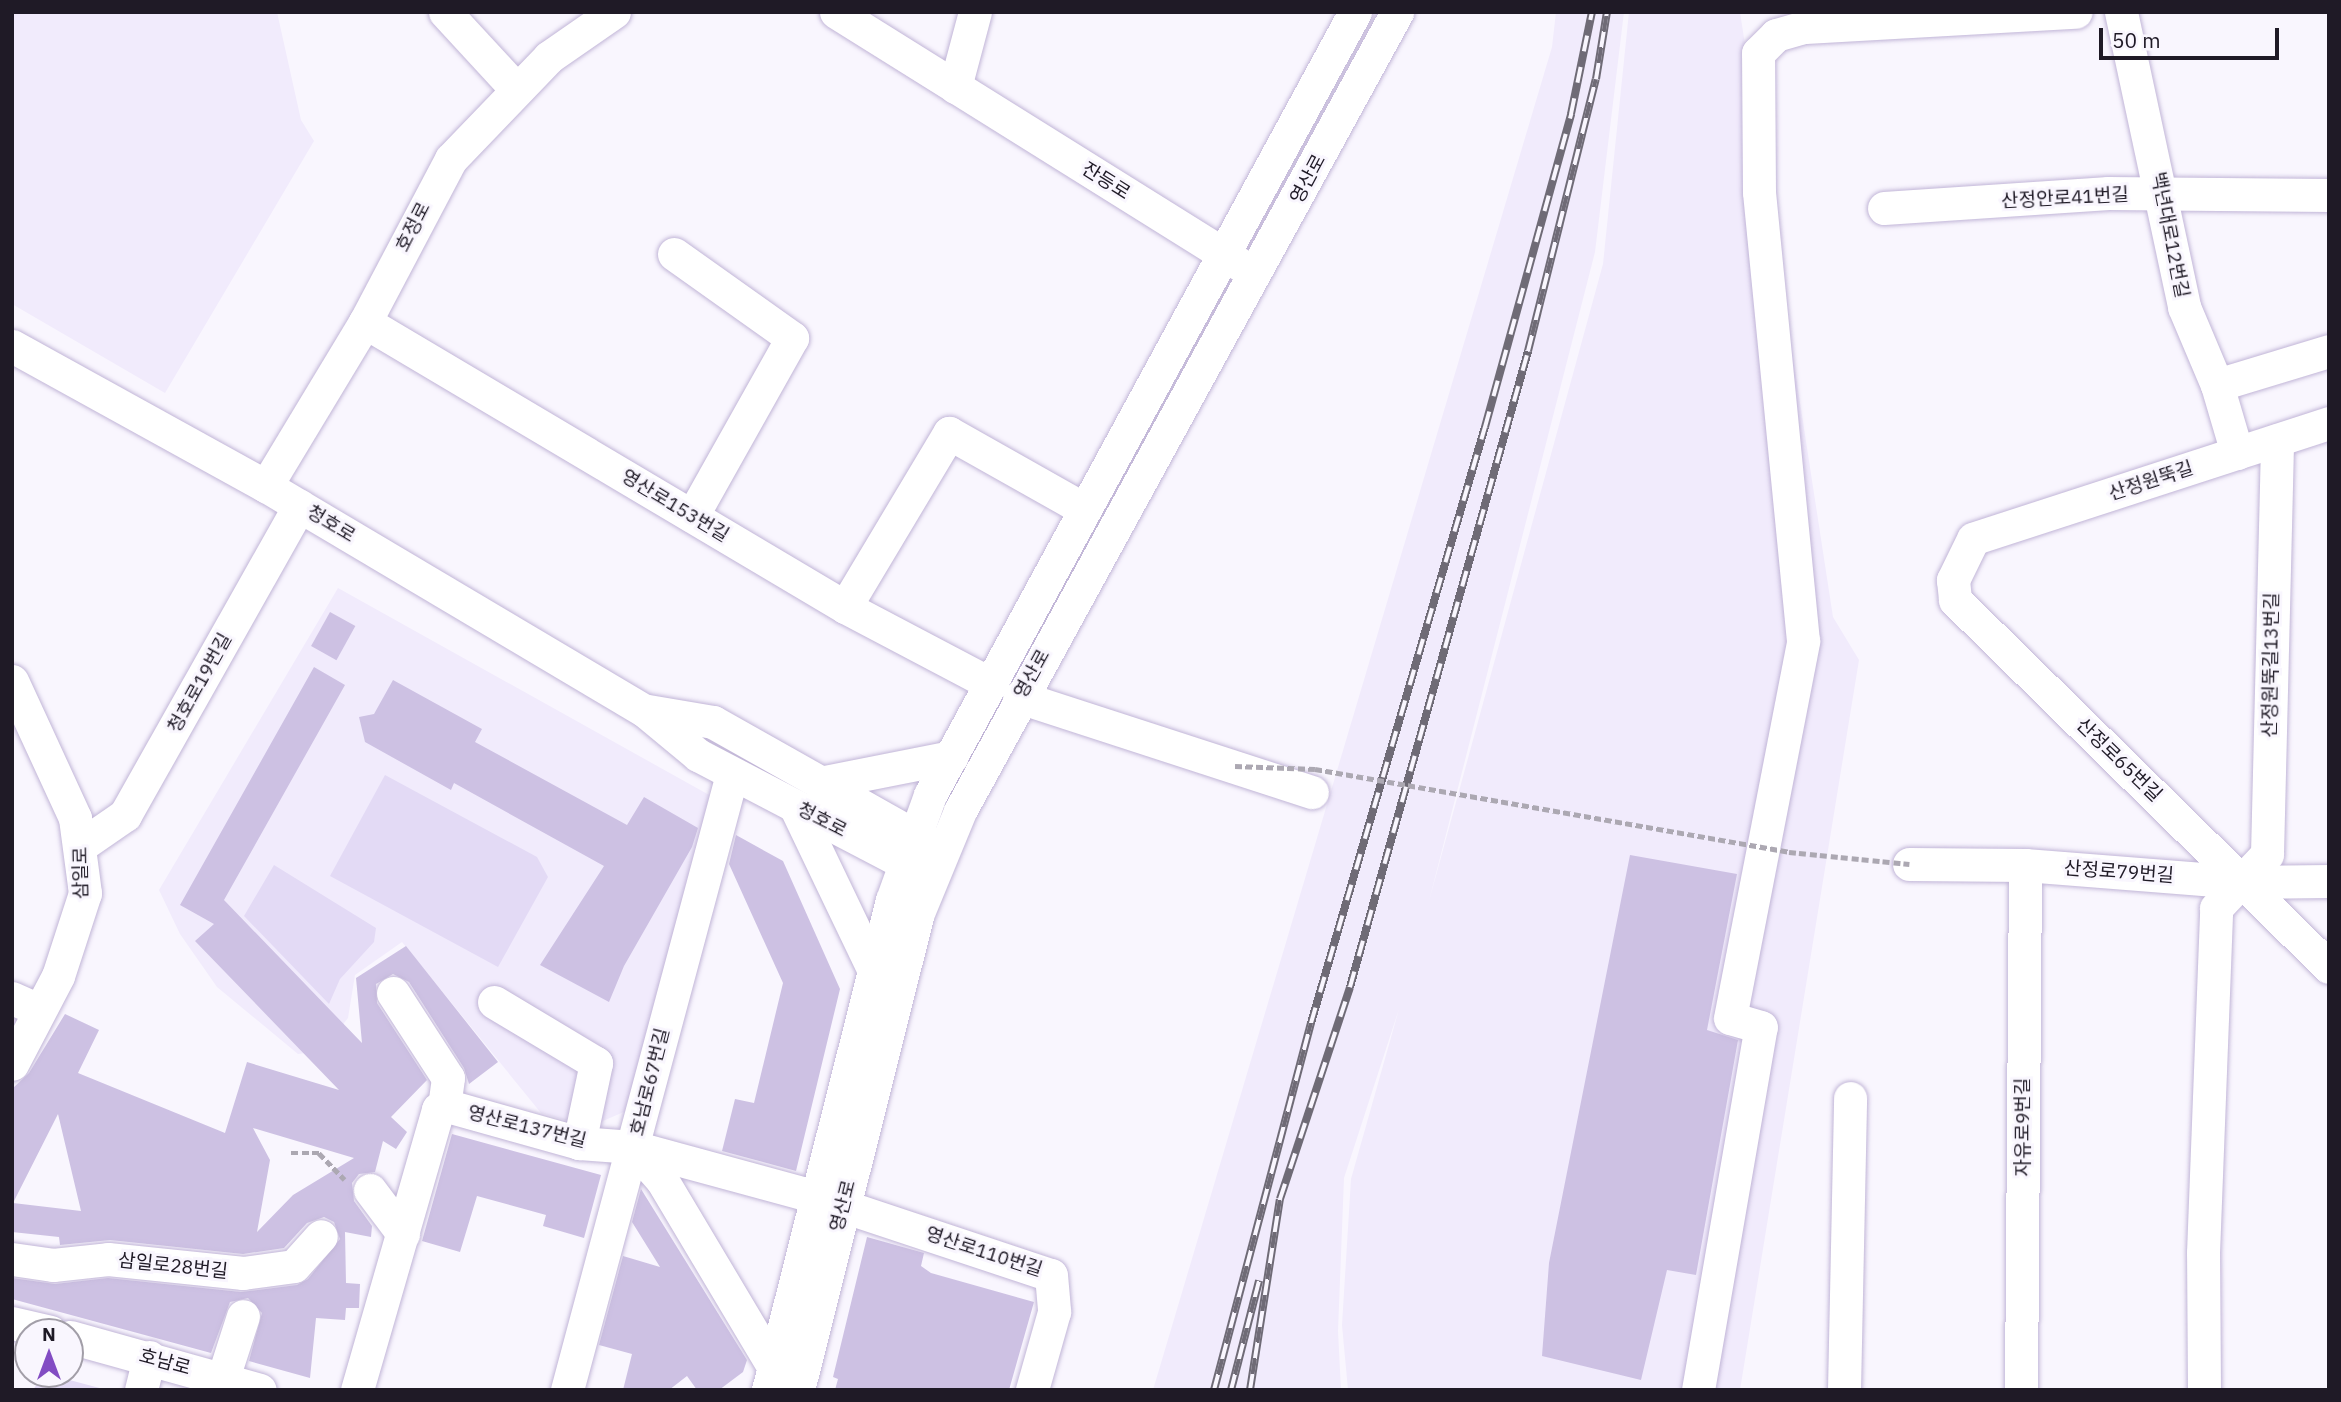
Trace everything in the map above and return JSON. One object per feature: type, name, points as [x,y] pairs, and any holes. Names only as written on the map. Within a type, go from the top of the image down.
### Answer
[{"type":"street","points":[[445,12],[516,89]]},
{"type":"street","name":"호정로","points":[[266,486],[365,322],[451,159],[516,89],[614,12]]},
{"type":"street","name":"잔등로","points":[[836,12],[1257,275]]},
{"type":"street","points":[[955,87],[975,12]]},
{"type":"street","name":"영산로","points":[[771,1379],[830,1201],[918,913],[924,857],[951,757],[1355,12]]},
{"type":"street","name":"영산로","points":[[799,1390],[830,1201],[874,971],[924,857],[1019,697],[1257,275],[1398,12]]},
{"type":"street","points":[[1698,1390],[1761,1027],[1730,1018],[1803,641],[1759,192],[1758,53],[1776,35],[1804,27],[2076,12]]},
{"type":"street","name":"백년대로12번길","points":[[2121,12],[2164,194],[2184,307],[2217,384],[2236,453]]},
{"type":"street","name":"산정안로41번길","points":[[1884,208],[2164,194],[2329,195]]},
{"type":"street","points":[[674,254],[792,338],[692,516]]},
{"type":"street","name":"영산로153번길","points":[[365,322],[845,607],[989,683]]},
{"type":"street","name":"청호로","points":[[12,346],[266,486],[645,711],[698,755],[795,806],[924,857]]},
{"type":"street","points":[[2217,384],[2329,351]]},
{"type":"street","name":"산정원뚝길","points":[[1973,539],[2329,423]]},
{"type":"street","points":[[845,607],[948,433],[1084,509]]},
{"type":"street","name":"산정원뚝길13번길","points":[[2204,1390],[2203,1253],[2216,908],[2267,854],[2277,440]]},
{"type":"street","name":"청호로19번길","points":[[83,844],[125,815],[299,506]]},
{"type":"street","name":"산정로65번길","points":[[1973,539],[1953,580],[1955,600],[2329,967]]},
{"type":"street","name":"삼일로","points":[[12,681],[64,787],[83,844],[85,893],[77,928],[26,1004],[12,1064]]},
{"type":"street","points":[[1019,697],[1312,792]]},
{"type":"street","name":"청호로","points":[[645,711],[713,722],[820,783],[924,857]]},
{"type":"street","points":[[820,783],[951,757]]},
{"type":"street","name":"호남로67번길","points":[[567,1390],[732,774]]},
{"type":"street","points":[[795,806],[874,971]]},
{"type":"street","name":"산정로79번길","points":[[1909,864],[2025,865],[2243,882],[2329,880]]},
{"type":"street","name":"자유로9번길","points":[[2021,1390],[2025,865]]},
{"type":"street","name":"영산로137번길","points":[[393,993],[448,1078],[444,1105],[579,1143],[633,1147],[830,1201]]},
{"type":"street","points":[[494,1002],[596,1063],[579,1143]]},
{"type":"street","points":[[1844,1390],[1850,1098]]},
{"type":"street","points":[[357,1390],[438,1109],[444,1105]]},
{"type":"street","points":[[633,1147],[662,1180],[771,1379]]},
{"type":"street","points":[[370,1190],[403,1234]]},
{"type":"street","name":"영산로110번길","points":[[830,1201],[1051,1275],[1054,1312],[1032,1390]]},
{"type":"street","name":"삼일로28번길","points":[[12,1259],[53,1265],[108,1259],[243,1273],[294,1266],[321,1236]]},
{"type":"street","points":[[223,1378],[243,1316]]},
{"type":"street","name":"호남로","points":[[84,1341],[260,1390]]},
{"type":"street","points":[[141,1390],[149,1357]]},
{"type":"path","points":[[1235,766],[1315,769],[1789,852],[1909,864]]},
{"type":"path","points":[[291,1153],[318,1153],[355,1190],[370,1190]]},
{"type":"shaded area","points":[[12,12],[277,12],[301,120],[314,141],[165,393],[12,304]]},
{"type":"shaded area","points":[[1556,12],[1624,12],[1595,252],[1429,901],[1603,264],[1629,12],[1740,12],[1833,617],[1859,660],[1740,1390],[1348,1390],[1342,1325],[1351,1179],[1399,1009],[1344,1178],[1338,1331],[1341,1390],[1153,1390],[1552,47]]},
{"type":"shaded area","points":[[338,588],[711,796],[626,1111],[589,1127],[541,1113],[402,942],[355,975],[348,1018],[322,1051],[298,1054],[217,987],[180,934],[159,890]]},
{"type":"shaded area","points":[[385,775],[537,857],[548,877],[498,967],[330,876]]},
{"type":"shaded area","points":[[274,865],[376,928],[374,942],[340,979],[329,1004],[244,916]]},
{"type":"shaded area","points":[[84,1384],[107,1390],[33,1390],[84,1388]]},
{"type":"building","points":[[330,612],[355,626],[336,660],[311,646]]},
{"type":"building","points":[[314,667],[345,685],[224,900],[362,1043],[356,978],[406,946],[498,1062],[469,1084],[464,1068],[409,982],[393,974],[376,984],[377,1003],[427,1080],[391,1117],[407,1132],[396,1149],[383,1141],[375,1172],[359,1174],[352,1183],[354,1201],[372,1226],[371,1237],[345,1232],[346,1283],[360,1284],[359,1308],[346,1308],[345,1320],[316,1318],[310,1378],[249,1361],[262,1313],[248,1298],[230,1302],[211,1353],[12,1299],[12,1278],[55,1284],[108,1278],[241,1292],[297,1285],[308,1279],[340,1239],[334,1222],[324,1217],[307,1223],[284,1248],[243,1254],[110,1240],[60,1245],[59,1237],[12,1232],[12,1089],[29,1073],[65,1014],[99,1030],[78,1073],[225,1133],[247,1062],[339,1090],[195,941],[214,924],[180,905]],"holes":[[[58,1114],[81,1211],[13,1203]],[[253,1128],[354,1158],[293,1195],[257,1232],[270,1160]]]},
{"type":"building","points":[[393,680],[482,729],[475,742],[627,825],[644,797],[698,828],[692,847],[624,966],[609,1002],[540,965],[604,866],[454,783],[451,790],[365,742],[359,717],[374,714]]},
{"type":"building","points":[[736,835],[783,861],[840,989],[796,1171],[722,1151],[735,1099],[754,1103],[783,983],[729,864]]},
{"type":"building","points":[[1630,855],[1737,874],[1707,1030],[1738,1040],[1696,1275],[1667,1270],[1641,1380],[1542,1356],[1549,1263]]},
{"type":"building","points":[[452,1134],[601,1175],[584,1238],[543,1226],[546,1215],[477,1196],[460,1252],[422,1241]]},
{"type":"building","points":[[641,1189],[747,1360],[743,1372],[719,1390],[697,1390],[687,1376],[669,1390],[623,1390],[632,1354],[599,1345],[623,1256],[660,1267],[632,1222]]},
{"type":"building","points":[[867,1237],[924,1253],[921,1266],[931,1273],[1034,1302],[1009,1390],[835,1390],[838,1379],[833,1377]]},
{"type":"railway","points":[[1214,1390],[1311,1023],[1485,427],[1571,114],[1592,12]]},
{"type":"railway","points":[[1250,1390],[1280,1199],[1350,987],[1528,351],[1596,79],[1607,12]]},
{"type":"railway","points":[[1231,1390],[1259,1281]]}]
